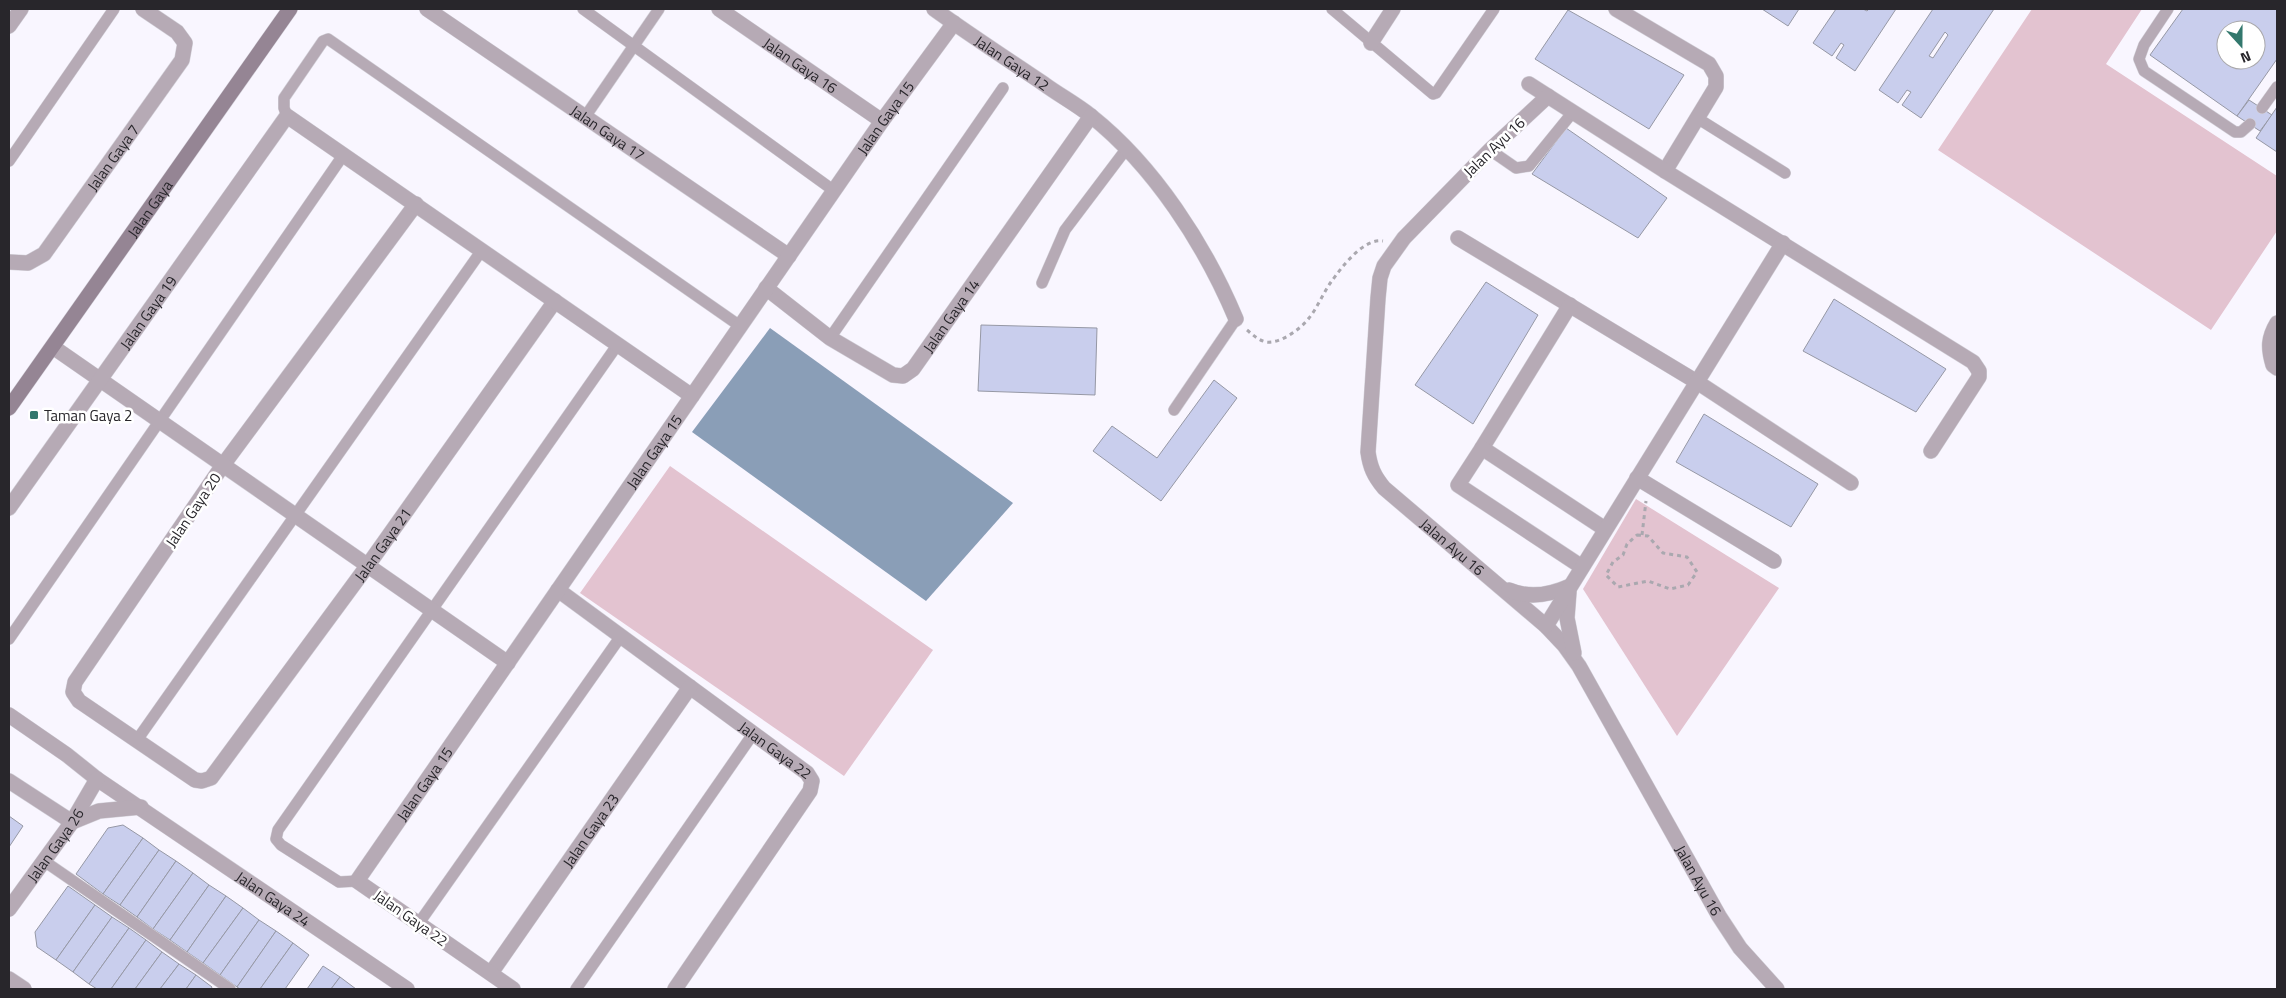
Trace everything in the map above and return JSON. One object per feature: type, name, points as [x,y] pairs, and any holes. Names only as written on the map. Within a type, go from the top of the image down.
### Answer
[{"type":"street","points":[[9,26],[21,9]]},
{"type":"street","name":"Jalan Gaya 7","points":[[9,262],[28,263],[44,254],[182,60],[185,43],[177,32],[143,9]]},
{"type":"street","name":"Jalan Gaya","points":[[9,408],[290,9]]},
{"type":"street","name":"Jalan Gaya 17","points":[[427,9],[788,256]]},
{"type":"street","name":"Jalan Gaya 16","points":[[718,9],[882,121]]},
{"type":"street","name":"Jalan Gaya 12","points":[[934,9],[1091,116],[1127,148],[1152,176],[1194,239],[1236,319]]},
{"type":"street","points":[[1372,43],[1393,9]]},
{"type":"street","points":[[1616,9],[1708,64],[1714,70],[1716,76],[1716,88],[1665,172]]},
{"type":"street","name":"Jalan Gaya 15","points":[[357,881],[833,190],[954,23]]},
{"type":"street","points":[[1530,84],[1665,172],[1783,243],[1973,362],[1977,366],[1979,377],[1931,451]]},
{"type":"street","name":"Jalan Ayu 16","points":[[1548,96],[1490,150],[1397,246],[1384,266],[1380,278],[1368,452],[1370,465],[1374,476],[1384,488],[1502,587],[1546,626],[1564,645],[1579,666],[1719,916],[1740,948],[1777,989]]},
{"type":"street","points":[[287,116],[692,396]]},
{"type":"street","name":"Jalan Gaya 19","points":[[9,508],[287,116]]},
{"type":"street","name":"Jalan Gaya 14","points":[[766,288],[830,338],[892,375],[903,376],[913,369],[1091,116]]},
{"type":"street","name":"Jalan Gaya 20","points":[[202,781],[194,780],[79,701],[75,697],[74,687],[224,465],[416,204]]},
{"type":"street","points":[[1458,238],[1697,382],[1851,482]]},
{"type":"street","points":[[1546,626],[1783,243]]},
{"type":"street","name":"Jalan Gaya 21","points":[[202,781],[211,778],[368,565],[555,301]]},
{"type":"street","points":[[1570,305],[1458,485],[1582,566]]},
{"type":"street","points":[[2277,324],[2269,336],[2269,352],[2273,365],[2277,368]]},
{"type":"street","points":[[53,347],[508,663]]},
{"type":"street","points":[[1482,448],[1606,528]]},
{"type":"street","points":[[1637,478],[1774,561]]},
{"type":"street","points":[[1502,587],[1529,596],[1557,592],[1570,586]]},
{"type":"street","points":[[1570,586],[1569,635],[1579,666]]},
{"type":"street","name":"Jalan Gaya 22","points":[[558,590],[807,772],[812,781],[812,786],[674,989]]},
{"type":"street","name":"Jalan Gaya 23","points":[[490,973],[690,687]]},
{"type":"street","name":"Jalan Gaya 24","points":[[9,715],[97,779],[407,989]]},
{"type":"street","name":"Jalan Gaya 26","points":[[9,909],[72,822],[97,779]]},
{"type":"street","points":[[9,781],[72,822],[99,811],[141,807]]},
{"type":"street","name":"Jalan Gaya 22","points":[[357,881],[513,989]]},
{"type":"street","points":[[9,979],[24,989]]},
{"type":"lane","points":[[9,161],[114,9]]},
{"type":"lane","points":[[583,9],[635,44],[833,190]]},
{"type":"lane","points":[[585,117],[659,9]]},
{"type":"lane","points":[[1332,9],[1433,94],[1436,93],[1494,9]]},
{"type":"lane","points":[[2168,9],[2144,45],[2139,59],[2144,71],[2235,132],[2241,132],[2250,124]]},
{"type":"lane","points":[[287,116],[284,108],[284,98],[323,41],[328,39],[740,326]]},
{"type":"lane","points":[[2262,108],[2277,86]]},
{"type":"lane","points":[[830,338],[1003,88]]},
{"type":"lane","points":[[1490,150],[1516,168],[1529,166],[1573,112]]},
{"type":"lane","points":[[1697,118],[1785,173]]},
{"type":"lane","points":[[1042,283],[1065,230],[1127,148]]},
{"type":"lane","points":[[9,639],[344,154]]},
{"type":"lane","points":[[137,740],[482,250]]},
{"type":"lane","points":[[1174,410],[1236,319]]},
{"type":"lane","points":[[357,881],[340,882],[281,845],[276,839],[278,830],[618,344]]},
{"type":"lane","points":[[419,923],[621,636]]},
{"type":"lane","points":[[576,989],[754,734]]},
{"type":"lane","points":[[44,861],[230,989]]},
{"type":"path","points":[[1236,319],[1256,338],[1268,342],[1281,339],[1308,321],[1331,282],[1367,244],[1377,240],[1397,246]]},
{"type":"path","points":[[1642,535],[1646,504]]},
{"type":"path","points":[[1637,535],[1642,535],[1648,536],[1663,553],[1687,557],[1697,572],[1688,585],[1670,588],[1648,581],[1618,587],[1606,575],[1613,562],[1623,556],[1627,544],[1637,535]]},
{"type":"shaded area","points":[[2032,9],[2142,9],[2106,64],[2277,176],[2277,231],[2211,330],[1938,150]]},
{"type":"shaded area","points":[[670,466],[933,650],[844,776],[580,593]]},
{"type":"shaded area","points":[[1636,499],[1779,588],[1677,736],[1583,589]]},
{"type":"water","points":[[770,328],[1013,503],[926,601],[692,432]]},
{"type":"building","points":[[1762,9],[1799,9],[1788,26]]},
{"type":"building","points":[[1836,9],[1863,9],[1867,11],[1869,9],[1896,9],[1855,71],[1836,58],[1844,45],[1841,43],[1832,56],[1813,43]]},
{"type":"building","points":[[1933,9],[1994,9],[1921,118],[1902,105],[1911,92],[1907,90],[1898,103],[1879,90]],"holes":[[[1945,32],[1948,35],[1933,58],[1929,56]]]},
{"type":"building","points":[[2183,9],[2277,9],[2277,59],[2237,116],[2150,55]]},
{"type":"building","points":[[1568,10],[1684,75],[1649,129],[1535,59]]},
{"type":"building","points":[[2249,100],[2272,115],[2260,131],[2237,116]]},
{"type":"building","points":[[2277,107],[2277,152],[2256,138]]},
{"type":"building","points":[[1566,128],[1667,198],[1638,238],[1532,174]]},
{"type":"building","points":[[1486,282],[1538,315],[1473,424],[1415,385]]},
{"type":"building","points":[[1834,299],[1946,369],[1916,412],[1803,351]]},
{"type":"building","points":[[981,325],[1097,328],[1095,395],[978,391]]},
{"type":"building","points":[[1214,380],[1237,398],[1161,501],[1093,451],[1112,426],[1157,458]]},
{"type":"building","points":[[1704,414],[1818,484],[1791,527],[1676,462]]},
{"type":"building","points":[[9,816],[23,826],[9,847]]},
{"type":"building","points":[[123,825],[143,838],[103,894],[76,874],[108,828]]},
{"type":"building","points":[[143,838],[159,850],[120,905],[103,894]]},
{"type":"building","points":[[159,850],[176,861],[137,917],[120,905]]},
{"type":"building","points":[[176,861],[193,873],[153,929],[137,917]]},
{"type":"building","points":[[193,873],[209,885],[170,940],[153,929]]},
{"type":"building","points":[[209,885],[226,896],[187,952],[170,940]]},
{"type":"building","points":[[68,886],[95,905],[56,960],[37,947],[35,932]]},
{"type":"building","points":[[226,896],[243,908],[203,963],[187,952]]},
{"type":"building","points":[[95,905],[112,917],[73,972],[56,960]]},
{"type":"building","points":[[243,908],[259,920],[220,975],[203,963]]},
{"type":"building","points":[[112,917],[129,928],[89,984],[73,972]]},
{"type":"building","points":[[259,920],[276,931],[237,987],[220,975]]},
{"type":"building","points":[[129,928],[146,940],[111,989],[97,989],[89,984]]},
{"type":"building","points":[[276,931],[293,943],[260,989],[240,989],[237,987]]},
{"type":"building","points":[[146,940],[162,952],[135,989],[111,989]]},
{"type":"building","points":[[293,943],[309,955],[285,989],[260,989]]},
{"type":"building","points":[[162,952],[179,964],[160,989],[135,989]]},
{"type":"building","points":[[179,964],[196,975],[186,989],[160,989]]},
{"type":"building","points":[[323,966],[340,977],[331,989],[307,989]]},
{"type":"building","points":[[196,975],[212,987],[211,989],[186,989]]},
{"type":"building","points":[[340,977],[356,989],[331,989]]},
{"type":"place","name":"Taman Gaya 2","points":[[34,415]]}]
